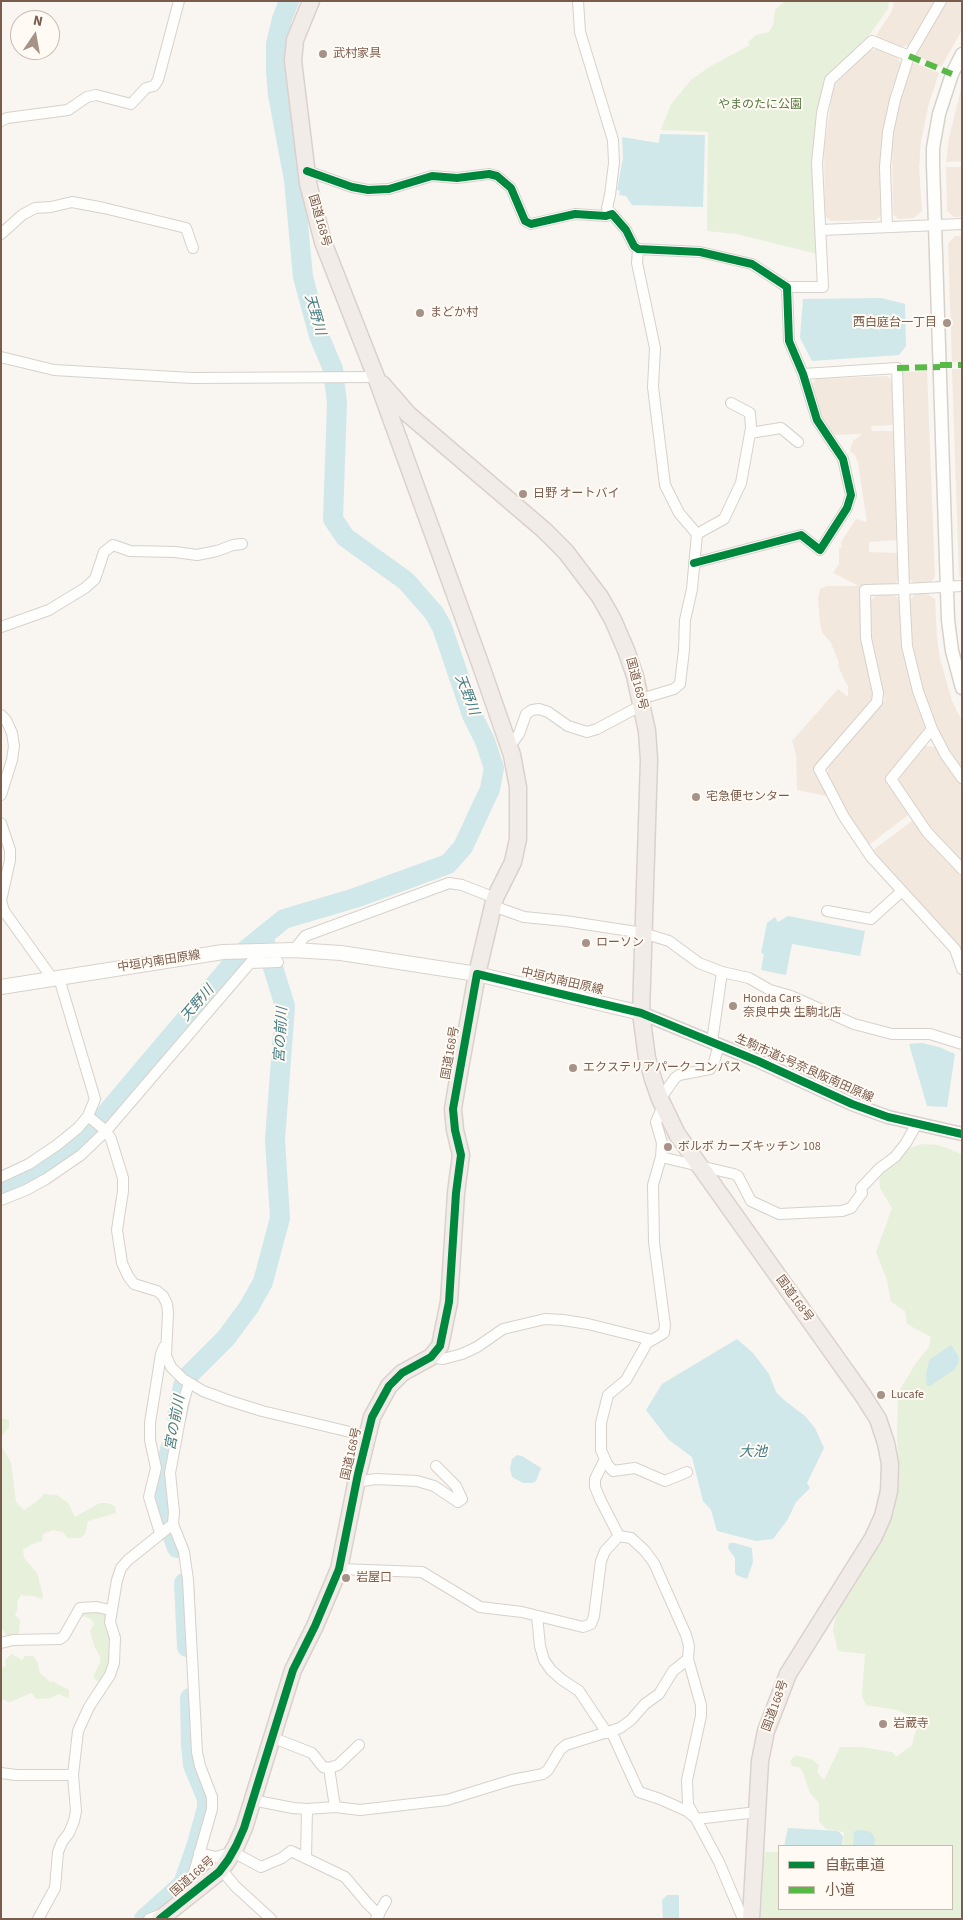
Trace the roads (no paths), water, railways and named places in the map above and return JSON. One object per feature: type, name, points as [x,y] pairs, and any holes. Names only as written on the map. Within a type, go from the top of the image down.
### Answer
[{"type":"highway","name":"国道168号","points":[[165,1915],[186,1900],[221,1869],[244,1828],[293,1670],[316,1626],[339,1569],[356,1482],[367,1436],[376,1410],[389,1386],[402,1373],[431,1357],[440,1346],[449,1302],[456,1193],[461,1155],[455,1130],[454,1109],[477,974],[494,902],[513,862],[518,839],[518,787],[509,747],[375,377],[323,242],[307,171],[293,61],[296,40],[311,1]]},
{"type":"highway","name":"国道168号","points":[[375,377],[408,414],[544,530],[566,552],[600,597],[613,620],[626,650],[641,702],[649,760],[641,1013],[647,1058],[662,1103],[677,1134],[862,1394],[878,1419],[886,1443],[890,1464],[889,1491],[884,1516],[873,1538],[788,1674],[766,1731],[760,1761],[750,1919]]},
{"type":"main road","name":"中垣内南田原線","points":[[1,987],[223,952],[275,956],[294,950],[342,953],[477,974],[641,1013]]},
{"type":"street","points":[[1,121],[7,118],[68,110],[87,97],[96,95],[131,104],[146,88],[154,86],[158,80],[179,1]]},
{"type":"street","points":[[578,1],[580,32],[613,140],[614,163],[607,208],[626,230],[634,246],[638,249],[700,252],[752,264],[787,288],[823,287],[817,163],[822,113],[830,80],[872,41],[909,56]]},
{"type":"street","points":[[887,227],[885,167],[888,132],[895,100],[909,56],[941,1]]},
{"type":"street","points":[[962,54],[952,74],[943,101],[933,148],[948,620],[952,651],[962,688]]},
{"type":"street","points":[[307,171],[352,187],[368,190],[390,189],[432,176],[469,178],[489,174],[498,176],[511,188],[525,221],[531,224],[575,214],[606,216],[612,214]]},
{"type":"street","points":[[1,234],[22,215],[35,208],[51,207],[72,202],[186,228],[193,248]]},
{"type":"street","points":[[821,230],[962,224]]},
{"type":"street","points":[[509,747],[519,734],[526,714],[532,710],[539,709],[548,712],[568,726],[588,732],[597,729],[641,702],[674,689],[680,684],[685,620],[692,588],[697,534],[679,513],[665,485],[653,387],[654,348],[637,263],[638,249]]},
{"type":"street","points":[[694,563],[801,535],[820,550],[847,508],[851,495],[843,459],[817,420],[789,341],[787,288]]},
{"type":"street","points":[[1,357],[54,370],[192,378],[375,377]]},
{"type":"street","points":[[802,374],[897,368],[907,646],[918,691],[932,729],[945,754],[962,778]]},
{"type":"street","points":[[697,534],[724,519],[741,483],[750,433],[750,413],[731,403]]},
{"type":"street","points":[[750,433],[781,428],[798,442]]},
{"type":"street","points":[[1,627],[49,610],[85,588],[95,579],[104,552],[113,545],[130,550],[197,555],[242,544]]},
{"type":"street","points":[[962,586],[865,590],[866,638],[878,692],[877,702],[819,770],[844,817],[871,857],[955,949],[962,969]]},
{"type":"street","points":[[1,714],[12,733],[14,746],[12,760],[1,795]]},
{"type":"street","points":[[932,729],[891,778],[927,832],[962,869]]},
{"type":"street","points":[[1,823],[10,850],[10,860],[3,885],[2,901],[4,911],[56,978],[95,1099],[88,1116],[78,1128],[29,1164],[1,1177]]},
{"type":"street","points":[[294,950],[305,936],[449,883],[462,885],[524,917],[566,921],[643,933],[669,941],[699,962],[722,972],[749,978],[770,990],[791,996],[854,1024],[892,1034],[930,1034],[962,1044]]},
{"type":"street","points":[[827,911],[871,919],[902,892]]},
{"type":"street","points":[[1,1200],[26,1190],[62,1169],[106,1131],[250,963],[275,956]]},
{"type":"street","points":[[687,1472],[665,1481],[635,1468],[613,1471],[607,1464],[602,1450],[601,1423],[608,1395],[626,1380],[644,1348],[652,1340],[664,1333],[665,1325],[654,1242],[653,1185],[661,1157],[662,1143],[656,1122],[662,1103],[674,1078],[710,1069],[714,1062],[722,972]]},
{"type":"street","name":"生駒市道5号奈良阪南田原線","points":[[641,1013],[715,1043],[852,1104],[888,1117],[962,1134]]},
{"type":"street","points":[[88,1116],[106,1131],[111,1139],[123,1178],[117,1230],[122,1263],[134,1284],[157,1291],[163,1296],[167,1304],[165,1345],[166,1356],[171,1367],[186,1381],[203,1391],[262,1411],[367,1436]]},
{"type":"street","points":[[661,1157],[698,1164],[734,1174],[738,1176],[751,1200],[779,1214],[792,1215],[842,1211],[851,1208],[862,1194],[861,1188],[880,1168],[895,1157],[906,1143],[916,1124]]},
{"type":"street","points":[[431,1357],[443,1359],[462,1354],[477,1347],[503,1329],[545,1320],[563,1320],[588,1324],[652,1340]]},
{"type":"street","points":[[160,1533],[149,1497],[156,1468],[150,1440],[150,1416],[160,1354],[165,1345]]},
{"type":"street","points":[[186,1381],[170,1473],[174,1512],[173,1524],[184,1552],[188,1580],[196,1752],[212,1797],[212,1809],[186,1900]]},
{"type":"street","points":[[605,1460],[595,1479],[595,1487],[618,1536]]},
{"type":"street","points":[[356,1482],[376,1480],[417,1481],[434,1486],[458,1502],[462,1499],[456,1486],[436,1466]]},
{"type":"street","points":[[38,1919],[55,1888],[58,1852],[74,1821],[76,1811],[73,1775],[78,1731],[89,1707],[110,1675],[114,1663],[115,1638],[110,1622],[110,1610],[116,1580],[121,1568],[160,1533],[173,1524]]},
{"type":"street","points":[[339,1569],[422,1572],[480,1607],[522,1612],[583,1627],[591,1624],[594,1616],[601,1561],[605,1551],[618,1536]]},
{"type":"street","points":[[618,1536],[631,1538],[645,1551],[654,1563],[686,1635],[689,1646],[688,1659],[701,1705],[701,1716],[687,1780],[688,1805],[719,1862],[743,1919]]},
{"type":"street","points":[[1,1643],[13,1640],[60,1639],[64,1636],[80,1608],[88,1607],[110,1610]]},
{"type":"street","points":[[537,1616],[540,1646],[544,1660],[561,1679],[579,1691],[609,1732],[638,1792],[681,1808],[695,1818],[757,1812]]},
{"type":"street","points":[[252,1800],[293,1808],[335,1807],[360,1810],[447,1800],[512,1780],[543,1774],[548,1770],[560,1750],[566,1745],[620,1728],[631,1720],[645,1704],[659,1694],[673,1671],[688,1659]]},
{"type":"street","points":[[271,1737],[312,1753],[323,1767],[329,1768],[338,1765],[359,1745]]},
{"type":"street","points":[[329,1768],[335,1807]]},
{"type":"street","points":[[1,1773],[16,1775],[73,1775]]},
{"type":"street","points":[[306,1858],[307,1809]]},
{"type":"street","points":[[199,1853],[216,1857],[232,1852],[261,1866],[282,1858],[291,1851],[346,1876],[378,1917],[386,1901]]},
{"type":"street","points":[[221,1869],[235,1886],[271,1919]]},
{"type":"street","points":[[149,1919],[165,1915]]},
{"type":"water","points":[[660,134],[705,135],[703,207],[632,205],[626,196],[619,195],[620,191],[617,190],[623,158],[622,137],[659,143]]},
{"type":"water","points":[[881,298],[905,304],[906,346],[899,355],[812,361],[800,338],[803,299]]},
{"type":"water","points":[[788,916],[865,931],[860,956],[792,944],[786,975],[761,970],[764,954],[761,953],[767,923],[775,917],[778,922]]},
{"type":"water","points":[[922,1043],[939,1047],[955,1054],[947,1107],[927,1106],[909,1044]]},
{"type":"water","name":"大池","points":[[737,1339],[753,1353],[769,1374],[776,1392],[805,1416],[815,1428],[824,1448],[807,1483],[810,1488],[796,1502],[788,1519],[773,1539],[756,1541],[717,1531],[711,1510],[703,1501],[692,1457],[669,1440],[646,1410],[662,1384]]},
{"type":"water","points":[[951,1345],[959,1357],[958,1364],[954,1370],[930,1386],[927,1386],[926,1375],[929,1360]]},
{"type":"water","points":[[517,1455],[522,1456],[541,1468],[536,1481],[523,1483],[512,1477],[510,1469],[512,1459]]},
{"type":"water","points":[[729,1543],[752,1548],[753,1562],[747,1579],[736,1575],[735,1558],[728,1548]]},
{"type":"water","points":[[788,1828],[838,1831],[843,1836],[842,1845],[784,1845]]},
{"type":"water","points":[[857,1830],[868,1831],[873,1834],[874,1845],[853,1845],[854,1832]]},
{"type":"water","points":[[667,1895],[679,1895],[679,1919],[663,1919],[662,1900]]},
{"type":"waterway","name":"天野川","points":[[1,1188],[52,1165],[75,1147],[93,1129],[229,968],[248,948],[284,919],[355,898],[448,864],[463,847],[490,789],[494,768],[485,741],[472,715],[442,627],[434,613],[406,581],[345,537],[333,519],[337,403],[333,369],[319,336],[303,277],[294,180],[278,95],[276,72],[276,44],[289,1]]},
{"type":"waterway","name":"宮の前川","points":[[177,1416],[183,1386],[187,1377],[226,1338],[249,1307],[263,1282],[280,1218],[275,1140],[285,1006],[265,942]]},
{"type":"waterway","name":"宮の前川","points":[[170,1449],[165,1475],[165,1490],[168,1523],[177,1548]]},
{"type":"waterway","name":"宮の前川","points":[[184,1583],[187,1647]]},
{"type":"waterway","name":"宮の前川","points":[[144,1919],[183,1884],[207,1808],[207,1799],[193,1765],[190,1698]]},
{"type":"place","name":"武村家具","points":[[323,54]]},
{"type":"place","name":"まどか村","points":[[420,313]]},
{"type":"place","name":"西白庭台一丁目","points":[[947,323]]},
{"type":"place","name":"日野 オートバイ","points":[[523,494]]},
{"type":"place","name":"宅急便センター","points":[[696,797]]},
{"type":"place","name":"ローソン","points":[[586,943]]},
{"type":"place","name":"Honda Cars 奈良中央 生駒北店","points":[[733,1006]]},
{"type":"place","name":"エクステリアパーク コンパス","points":[[573,1068]]},
{"type":"place","name":"ボルボ カーズキッチン 108","points":[[668,1147]]},
{"type":"place","name":"Lucafe","points":[[881,1395]]},
{"type":"place","name":"岩屋口","points":[[346,1578]]},
{"type":"place","name":"岩蔵寺","points":[[883,1724]]},
{"type":"park label","name":"やまのたに公園","points":[[760,105]]}]
